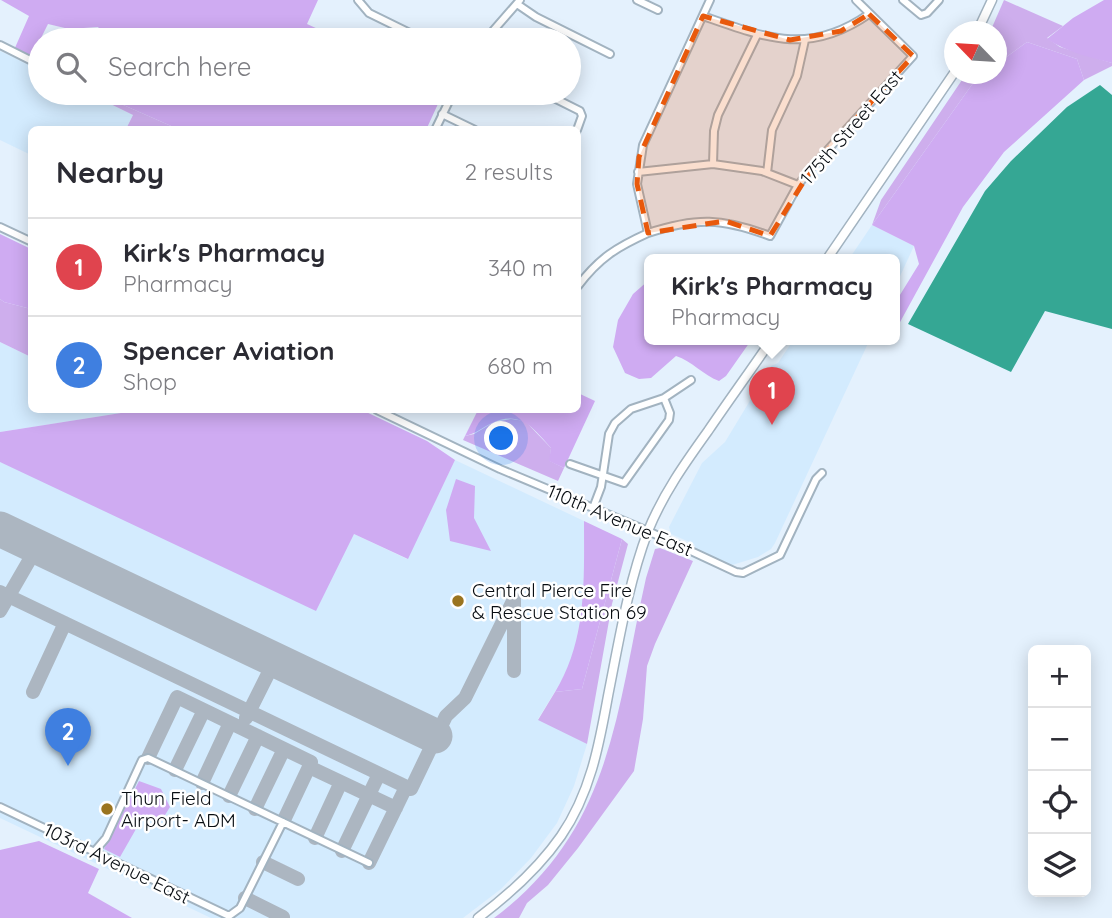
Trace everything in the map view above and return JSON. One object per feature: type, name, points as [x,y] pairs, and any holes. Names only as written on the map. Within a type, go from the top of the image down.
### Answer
[{"type":"main road","points":[[982,21],[992,0]]},
{"type":"main road","points":[[831,254],[947,84]]},
{"type":"main road","points":[[478,918],[518,887],[543,860],[568,826],[595,761],[627,601],[648,531],[679,472],[768,345]]},
{"type":"street","points":[[358,0],[369,13],[400,28]]},
{"type":"street","points":[[581,282],[609,252],[648,233],[639,200],[639,157],[648,131],[710,0]]},
{"type":"street","points":[[704,16],[757,34],[805,40],[841,31],[869,14],[856,0]]},
{"type":"street","points":[[903,0],[921,15],[927,13],[940,0]]},
{"type":"street","points":[[641,1],[658,10]]},
{"type":"street","points":[[496,28],[519,2],[536,17],[558,28]]},
{"type":"street","name":"175th Street East","points":[[648,233],[680,225],[725,222],[770,236],[798,185],[832,143],[913,56],[869,14]]},
{"type":"street","points":[[713,164],[714,131],[718,115],[757,34]]},
{"type":"street","points":[[581,40],[610,54]]},
{"type":"street","points":[[767,173],[772,130],[797,76],[805,40]]},
{"type":"street","points":[[0,46],[28,59]]},
{"type":"street","points":[[437,126],[447,105]]},
{"type":"street","points":[[570,105],[582,114],[578,126]]},
{"type":"street","points":[[442,114],[467,126]]},
{"type":"street","points":[[638,172],[713,164],[767,173],[798,185]]},
{"type":"street","points":[[0,228],[28,240]]},
{"type":"street","points":[[593,508],[603,477],[609,434],[615,423],[631,409],[664,398],[691,380]]},
{"type":"street","points":[[570,464],[624,483],[669,420],[670,413],[664,398]]},
{"type":"street","name":"110th Avenue East","points":[[383,413],[500,469],[743,573],[780,555],[817,479],[822,474]]},
{"type":"street","points":[[94,852],[106,838],[142,760],[148,758],[369,863]]},
{"type":"street","name":"103rd Avenue East","points":[[0,807],[225,915],[234,914],[240,908],[283,822]]},
{"type":"highlighted area","points":[[869,14],[913,56],[814,165],[770,236],[725,221],[648,233],[637,184],[639,157],[703,16],[790,40],[841,31]]},
{"type":"shaded area","points":[[1,0],[318,0],[307,24],[316,28],[65,28],[48,24],[46,28],[28,28],[26,56],[14,50],[29,16]]},
{"type":"shaded area","points":[[1004,0],[1063,26],[1047,38],[1060,47],[1112,63],[1112,66],[1084,80],[1077,59],[1027,42],[1007,57],[1007,21],[995,21]]},
{"type":"shaded area","points":[[1104,0],[1112,0],[1112,63],[1070,51],[1047,39],[1073,18]]},
{"type":"shaded area","points":[[1027,42],[1077,59],[1084,80],[1004,152],[963,207],[900,322],[900,295],[919,264],[914,246],[872,225],[972,84],[1007,84],[1007,57]]},
{"type":"shaded area","points":[[0,51],[28,64],[28,105],[113,105],[133,115],[128,126],[28,126],[28,154],[0,140]]},
{"type":"shaded area","points":[[959,84],[972,84],[872,225],[881,200]]},
{"type":"shaded area","points":[[1100,85],[1112,95],[1112,329],[1045,311],[1011,372],[908,324],[985,191],[1011,161],[1067,107]]},
{"type":"shaded area","points":[[113,105],[123,105],[171,126],[128,126],[133,115]]},
{"type":"shaded area","points":[[123,105],[437,105],[428,126],[171,126]]},
{"type":"shaded area","points":[[872,225],[914,246],[900,276],[900,254],[852,254]]},
{"type":"shaded area","points":[[0,234],[28,248],[28,308],[0,299]]},
{"type":"shaded area","points":[[644,284],[644,345],[748,345],[726,376],[719,381],[676,356],[651,378],[639,379],[625,373],[613,347],[618,320],[633,294]]},
{"type":"shaded area","points":[[0,299],[28,308],[28,356],[0,342]]},
{"type":"shaded area","points":[[0,342],[28,356],[28,413],[122,413],[0,432]]},
{"type":"shaded area","points":[[790,345],[867,345],[775,543],[758,557],[729,566],[697,550],[694,544],[671,534],[669,527],[702,463],[725,442],[771,366],[778,363]]},
{"type":"shaded area","points":[[581,394],[595,401],[564,468],[549,461],[551,448],[532,428],[518,420],[500,420],[465,436],[476,413],[581,413]]},
{"type":"shaded area","points":[[121,413],[368,413],[427,441],[455,460],[408,559],[354,534],[316,611],[0,462],[0,432]]},
{"type":"shaded area","points":[[511,419],[525,421],[551,448],[550,461],[564,468],[558,481],[463,440],[465,436],[474,434],[494,422]]},
{"type":"shaded area","points":[[455,460],[584,521],[584,597],[574,653],[562,680],[538,719],[587,744],[574,786],[557,823],[531,858],[501,889],[463,918],[211,918],[0,818],[0,462],[354,534],[407,559]]},
{"type":"shaded area","points":[[456,479],[475,486],[474,518],[491,551],[450,541],[446,510]]},
{"type":"shaded area","points":[[584,521],[622,539],[582,689],[555,692],[573,652],[582,609]]},
{"type":"shaded area","points":[[622,539],[628,544],[612,604],[587,744],[538,720],[555,692],[582,689]]},
{"type":"shaded area","points":[[660,548],[693,561],[647,666],[643,719],[634,771],[578,848],[548,885],[527,903],[519,918],[494,918],[533,883],[564,846],[586,806],[616,721],[646,578],[655,549]]},
{"type":"shaded area","points":[[139,781],[161,789],[170,807],[160,823],[144,815],[120,857],[104,849]]},
{"type":"shaded area","points":[[39,841],[99,869],[88,893],[132,918],[0,918],[0,850]]},
{"type":"taxiway","points":[[0,611],[37,547]]},
{"type":"taxiway","points":[[0,592],[411,789],[446,716],[465,698],[514,599],[514,671]]},
{"type":"taxiway","points":[[33,692],[65,623]]},
{"type":"taxiway","points":[[246,718],[275,660]]},
{"type":"taxiway","points":[[148,758],[177,697],[311,762],[309,767],[396,808]]},
{"type":"taxiway","points":[[175,770],[204,710]]},
{"type":"taxiway","points":[[202,783],[230,723]]},
{"type":"taxiway","points":[[229,796],[258,736]]},
{"type":"taxiway","points":[[255,809],[284,749]]},
{"type":"taxiway","points":[[283,822],[309,767]]},
{"type":"taxiway","points":[[342,851],[379,774]]},
{"type":"taxiway","points":[[315,838],[341,782]]},
{"type":"taxiway","points":[[369,863],[406,787]]},
{"type":"taxiway","points":[[263,862],[298,879]]},
{"type":"taxiway","points":[[245,898],[283,917]]},
{"type":"runway","points":[[0,529],[435,736]]},
{"type":"place","name":"Kirk's Pharmacy","points":[[772,425]]},
{"type":"place","name":"Central Pierce Fire & Rescue Station 69","points":[[458,601]]},
{"type":"place","name":"Spencer Aviation","points":[[68,766]]},
{"type":"place","name":"Thun Field Airport- ADM","points":[[107,809]]}]
